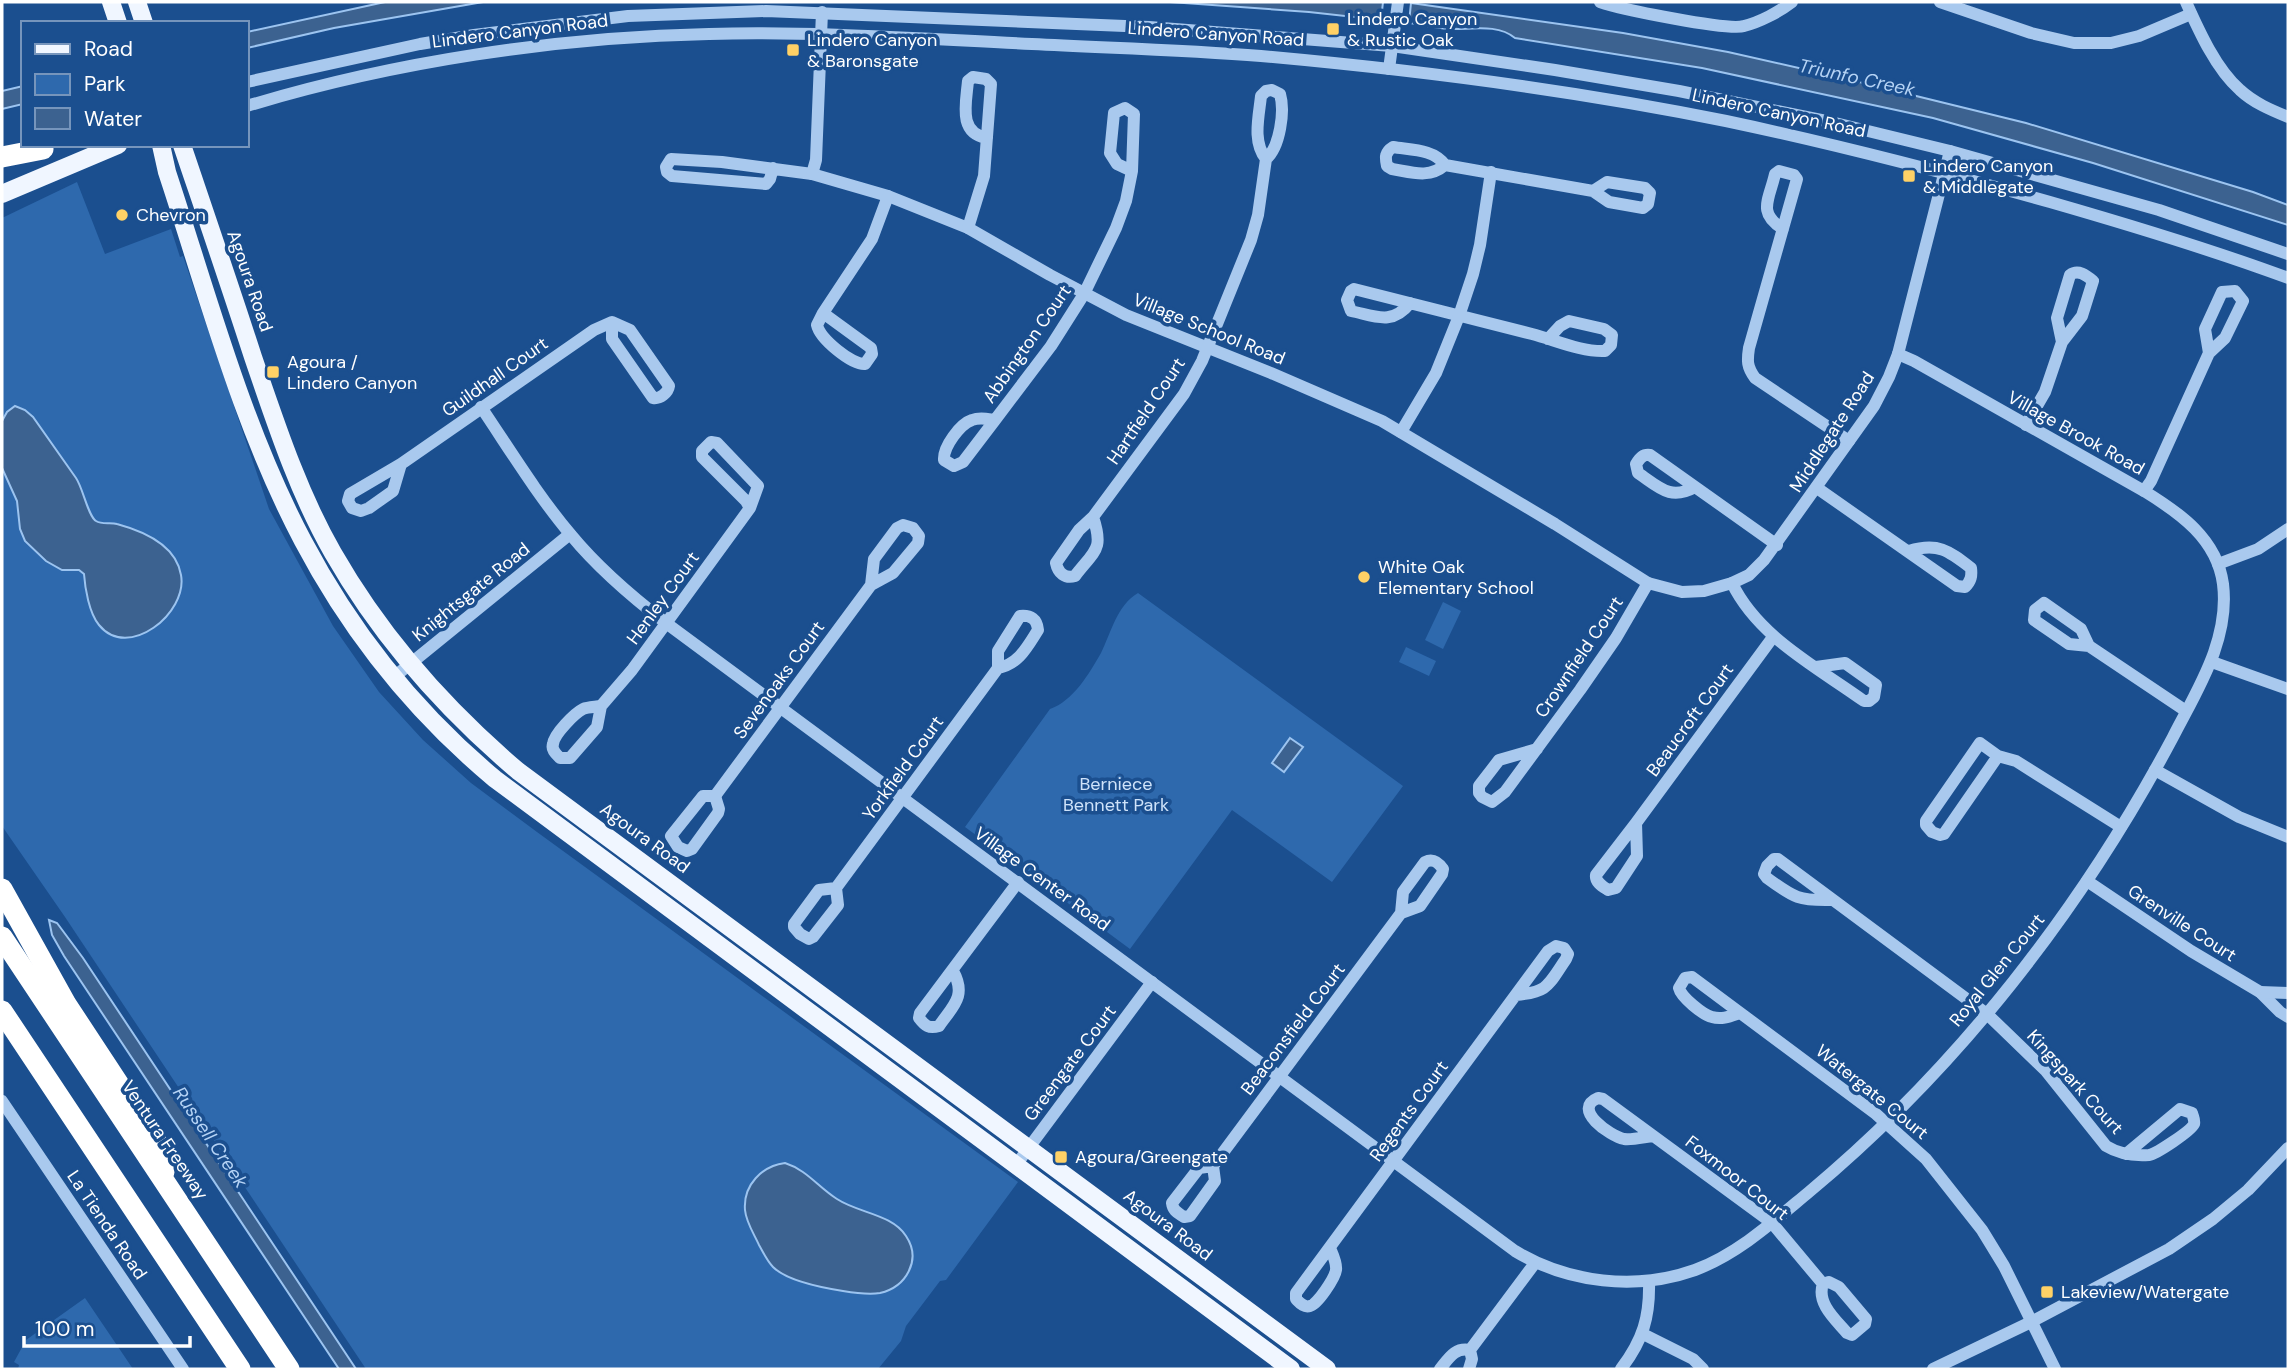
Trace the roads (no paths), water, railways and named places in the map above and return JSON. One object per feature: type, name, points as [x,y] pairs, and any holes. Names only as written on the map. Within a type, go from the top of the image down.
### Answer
[{"type":"highway","points":[[2,157],[48,147]]},
{"type":"highway","points":[[2,889],[66,1004],[162,1150],[165,1181]]},
{"type":"highway","name":"Ventura Freeway","points":[[2,937],[289,1369]]},
{"type":"highway","points":[[2,1011],[240,1369]]},
{"type":"main road","points":[[111,2],[117,21]]},
{"type":"main road","points":[[137,2],[143,21]]},
{"type":"main road","points":[[2,167],[48,147]]},
{"type":"main road","points":[[2,194],[113,147]]},
{"type":"main road","points":[[161,147],[260,447],[303,541],[358,631],[425,714],[462,752],[495,779],[1291,1369]]},
{"type":"main road","name":"Agoura Road","points":[[183,147],[281,440],[302,492],[333,553],[366,605],[410,664],[454,713],[518,771],[1327,1369]]},
{"type":"main road","points":[[260,447],[281,440]]},
{"type":"street","points":[[1389,69],[1398,2]]},
{"type":"street","points":[[1600,2],[1712,24],[1742,27],[1792,2]]},
{"type":"street","points":[[1940,2],[2031,33],[2074,43],[2111,43],[2139,36],[2188,8],[2218,63],[2240,90],[2268,109],[2288,117]]},
{"type":"street","name":"Lindero Canyon Road","points":[[248,82],[420,44],[474,35],[628,16],[766,11],[1149,27],[1392,46],[1679,91],[1831,122],[1950,151],[2159,210],[2288,254]]},
{"type":"street","points":[[812,174],[816,160],[822,12]]},
{"type":"street","name":"Lindero Canyon Road","points":[[248,106],[362,75],[478,55],[608,40],[708,34],[821,34],[1256,56],[1389,69],[1597,98],[1836,145],[1945,172],[2144,229],[2288,278]]},
{"type":"street","points":[[474,35],[478,55]]},
{"type":"street","name":"Hartfield Court","points":[[1093,517],[1099,545],[1075,576],[1064,576],[1057,570],[1056,563],[1184,394],[1207,347],[1251,240],[1258,215],[1266,159],[1277,143],[1282,102],[1280,94],[1272,90],[1261,96],[1257,140],[1260,152],[1266,159]]},
{"type":"street","points":[[968,228],[984,176],[987,138]]},
{"type":"street","name":"Middlegate Road","points":[[1615,561],[1648,583],[1682,592],[1704,591],[1749,575],[1777,545],[1874,406],[1889,377],[1898,354],[1950,151]]},
{"type":"street","name":"Village School Road","points":[[773,168],[766,184],[672,176],[666,167],[671,159],[722,162],[773,168],[812,174],[888,196],[968,228],[1126,315],[1358,410],[1401,432],[1615,561]]},
{"type":"street","points":[[1445,165],[1593,191]]},
{"type":"street","name":"Abbington Court","points":[[995,420],[1051,346],[1084,294],[1116,228],[1126,201],[1132,171]]},
{"type":"street","points":[[1401,432],[1436,373],[1459,316],[1480,245],[1491,172]]},
{"type":"street","points":[[823,313],[871,348],[873,354],[865,365],[858,364],[822,338],[817,326],[823,313],[872,239],[888,196]]},
{"type":"street","points":[[1783,229],[1749,348],[1748,369],[1755,378],[1849,441]]},
{"type":"street","points":[[2026,425],[2054,372],[2062,342],[2082,316],[2093,281],[2078,272],[2070,275],[2057,318],[2062,342]]},
{"type":"street","points":[[1410,303],[1548,339]]},
{"type":"street","points":[[612,322],[630,330],[669,386],[665,394],[653,398],[612,339],[612,322]]},
{"type":"street","name":"Guildhall Court","points":[[401,464],[594,330],[612,322]]},
{"type":"street","points":[[2144,491],[2209,353]]},
{"type":"street","name":"Village Brook Road","points":[[1898,354],[2173,509],[2192,525],[2208,545],[2218,564]]},
{"type":"street","name":"Village Center Road","points":[[481,407],[570,534],[634,598],[666,623],[1515,1251],[1535,1263],[1571,1275],[1609,1282],[1649,1281]]},
{"type":"street","points":[[711,442],[717,443],[758,486],[750,508],[702,457],[702,452],[711,442]]},
{"type":"street","points":[[1695,487],[1777,545]]},
{"type":"street","points":[[1816,488],[1957,586],[1965,587],[1972,577],[1971,568],[1947,550],[1920,548],[1909,551]]},
{"type":"street","name":"Henley Court","points":[[601,706],[583,709],[555,737],[552,745],[560,758],[570,758],[597,727],[601,706],[632,670],[750,508]]},
{"type":"street","name":"Sevenoaks Court","points":[[715,796],[718,813],[692,849],[687,851],[677,847],[671,836],[700,798],[715,796],[871,584],[893,573],[918,543],[919,536],[913,528],[903,525],[897,527],[874,559],[871,584]]},
{"type":"street","points":[[2218,564],[2258,549],[2288,529]]},
{"type":"street","name":"Knightsgate Road","points":[[394,677],[570,534]]},
{"type":"street","name":"Royal Glen Court","points":[[1649,1281],[1695,1270],[1721,1259],[1772,1223],[1835,1171],[1886,1122],[1987,1014],[2087,881],[2155,770],[2212,662],[2224,608],[2223,584],[2218,564]]},
{"type":"street","name":"Crownfield Court","points":[[1537,749],[1499,760],[1479,786],[1482,797],[1492,802],[1497,800],[1537,749],[1609,648],[1648,583]]},
{"type":"street","points":[[1732,583],[1745,608],[1773,637],[1816,667]]},
{"type":"street","name":"Beaucroft Court","points":[[1636,823],[1635,861],[1616,888],[1608,890],[1601,886],[1595,878],[1596,875],[1773,637]]},
{"type":"street","points":[[2090,646],[2186,711]]},
{"type":"street","points":[[2212,662],[2288,689]]},
{"type":"street","name":"Yorkfield Court","points":[[836,888],[998,668]]},
{"type":"street","points":[[1998,756],[1944,834],[1932,832],[1926,821],[1980,743],[1998,756],[2016,761],[2121,827]]},
{"type":"street","points":[[2155,770],[2239,817],[2288,837]]},
{"type":"street","name":"Kingspark Court","points":[[1833,900],[1805,901],[1792,896],[1767,878],[1764,874],[1767,866],[1774,859],[1779,859],[1987,1014],[2046,1071],[2106,1146],[2115,1152],[2126,1154],[2155,1153],[2192,1127],[2192,1113],[2180,1110],[2126,1154]]},
{"type":"street","name":"Grenville Court","points":[[2087,881],[2191,951],[2260,992],[2288,1017]]},
{"type":"street","points":[[953,971],[1018,882]]},
{"type":"street","name":"Beaconsfield Court","points":[[1213,1166],[1401,913]]},
{"type":"street","name":"Greengate Court","points":[[1016,1165],[1152,982]]},
{"type":"street","name":"Grenville Court","points":[[2260,992],[2288,993]]},
{"type":"street","name":"Regents Court","points":[[1330,1248],[1516,995]]},
{"type":"street","name":"Watergate Court","points":[[1740,1013],[1886,1122],[1926,1159],[1962,1201],[1982,1230],[2004,1266],[2055,1369]]},
{"type":"street","name":"Foxmoor Court","points":[[1653,1136],[1622,1139],[1591,1118],[1588,1108],[1590,1103],[1598,1098],[1603,1099],[1772,1223],[1823,1284]]},
{"type":"street","name":"La Tienda Road","points":[[2,1101],[183,1369]]},
{"type":"street","points":[[1933,1369],[2031,1322],[2169,1249],[2213,1219],[2248,1190],[2288,1148]]},
{"type":"street","points":[[1469,1369],[1472,1359],[1470,1350],[1535,1263]]},
{"type":"street","points":[[1621,1369],[1643,1334],[1650,1304],[1649,1281]]},
{"type":"street","points":[[1643,1334],[1693,1359],[1703,1369]]},
{"type":"street","points":[[1440,1369],[1452,1353],[1462,1348],[1470,1350]]},
{"type":"water","points":[[385,2],[483,2],[334,28],[248,48],[248,32]]},
{"type":"water","points":[[1170,2],[1383,2],[1381,20]]},
{"type":"water","points":[[1411,3],[1623,33],[1728,52],[2026,123],[2288,205],[2288,225],[2093,163],[1933,118],[1702,68],[1515,38],[1500,30],[1449,29],[1409,23]]},
{"type":"water","points":[[21,86],[21,104],[2,109],[2,91]]},
{"type":"water","points":[[15,406],[33,417],[76,478],[90,514],[96,521],[117,524],[147,535],[173,555],[181,575],[181,590],[166,617],[154,628],[125,638],[111,635],[99,625],[93,614],[84,574],[79,570],[62,570],[46,561],[25,541],[20,529],[17,501],[2,468],[2,421],[7,412]]},
{"type":"water","points":[[1290,738],[1303,747],[1284,772],[1272,763]]},
{"type":"water","points":[[49,920],[57,923],[83,958],[356,1369],[339,1369],[64,956],[52,935]]},
{"type":"water","points":[[785,1163],[806,1174],[845,1204],[884,1218],[900,1229],[911,1245],[912,1254],[912,1263],[904,1279],[889,1290],[862,1294],[806,1283],[773,1267],[749,1223],[745,1201],[756,1178],[769,1168]]},
{"type":"place","name":"Lindero Canyon & Rustic Oak","points":[[1333,29]]},
{"type":"place","name":"Lindero Canyon & Baronsgate","points":[[793,50]]},
{"type":"place","name":"Lindero Canyon & Middlegate","points":[[1909,176]]},
{"type":"place","name":"Chevron","points":[[122,215]]},
{"type":"place","name":"Agoura / Lindero Canyon","points":[[273,372]]},
{"type":"place","name":"White Oak Elementary School","points":[[1364,577]]},
{"type":"place","name":"Agoura/Greengate","points":[[1061,1157]]},
{"type":"place","name":"Lakeview/Watergate","points":[[2047,1292]]},
{"type":"water label","name":"Triunfo Creek","points":[[1857,77]]},
{"type":"water label","name":"Russell Creek","points":[[211,1137]]},
{"type":"park label","name":"Berniece Bennett Park","points":[[1116,794]]}]
